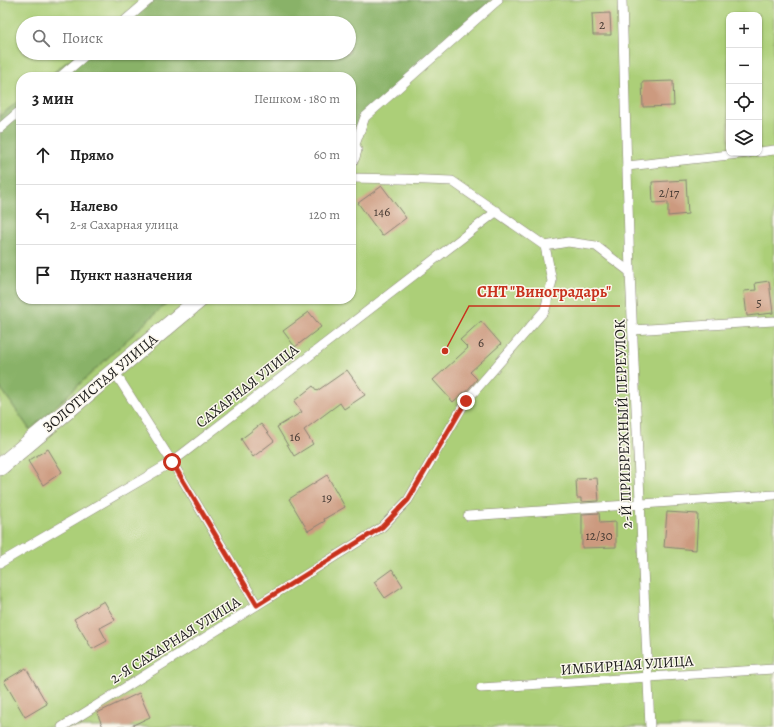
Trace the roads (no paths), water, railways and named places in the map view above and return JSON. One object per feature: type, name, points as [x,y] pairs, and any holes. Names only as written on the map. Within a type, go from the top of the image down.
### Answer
[{"type":"street","name":"ЗОЛОТИСТАЯ УЛИЦА","points":[[0,467],[194,304]]},
{"type":"lane","points":[[130,16],[149,0]]},
{"type":"lane","points":[[356,143],[365,117],[498,0]]},
{"type":"lane","name":"2-Й ПРИБРЕЖНЫЙ ПЕРЕУЛОК","points":[[622,0],[630,272],[634,330],[650,727]]},
{"type":"lane","points":[[66,72],[80,60]]},
{"type":"lane","points":[[0,128],[16,114]]},
{"type":"lane","points":[[762,152],[774,150]]},
{"type":"lane","points":[[627,166],[726,155]]},
{"type":"lane","points":[[356,178],[401,178],[452,181],[545,246],[568,242],[596,246],[630,272]]},
{"type":"lane","name":"САХАРНАЯ УЛИЦА","points":[[0,563],[172,462],[497,211]]},
{"type":"lane","name":"2-Я САХАРНАЯ УЛИЦА","points":[[62,727],[382,527],[408,500],[466,401],[545,310],[552,281],[545,246]]},
{"type":"lane","points":[[634,330],[774,321]]},
{"type":"lane","points":[[114,371],[172,462],[257,605]]},
{"type":"lane","points":[[468,516],[774,495]]},
{"type":"lane","name":"ИМБИРНАЯ УЛИЦА","points":[[481,688],[774,669]]},
{"type":"place","name":"СНТ \"Виноградарь\"","points":[[445,351]]}]
